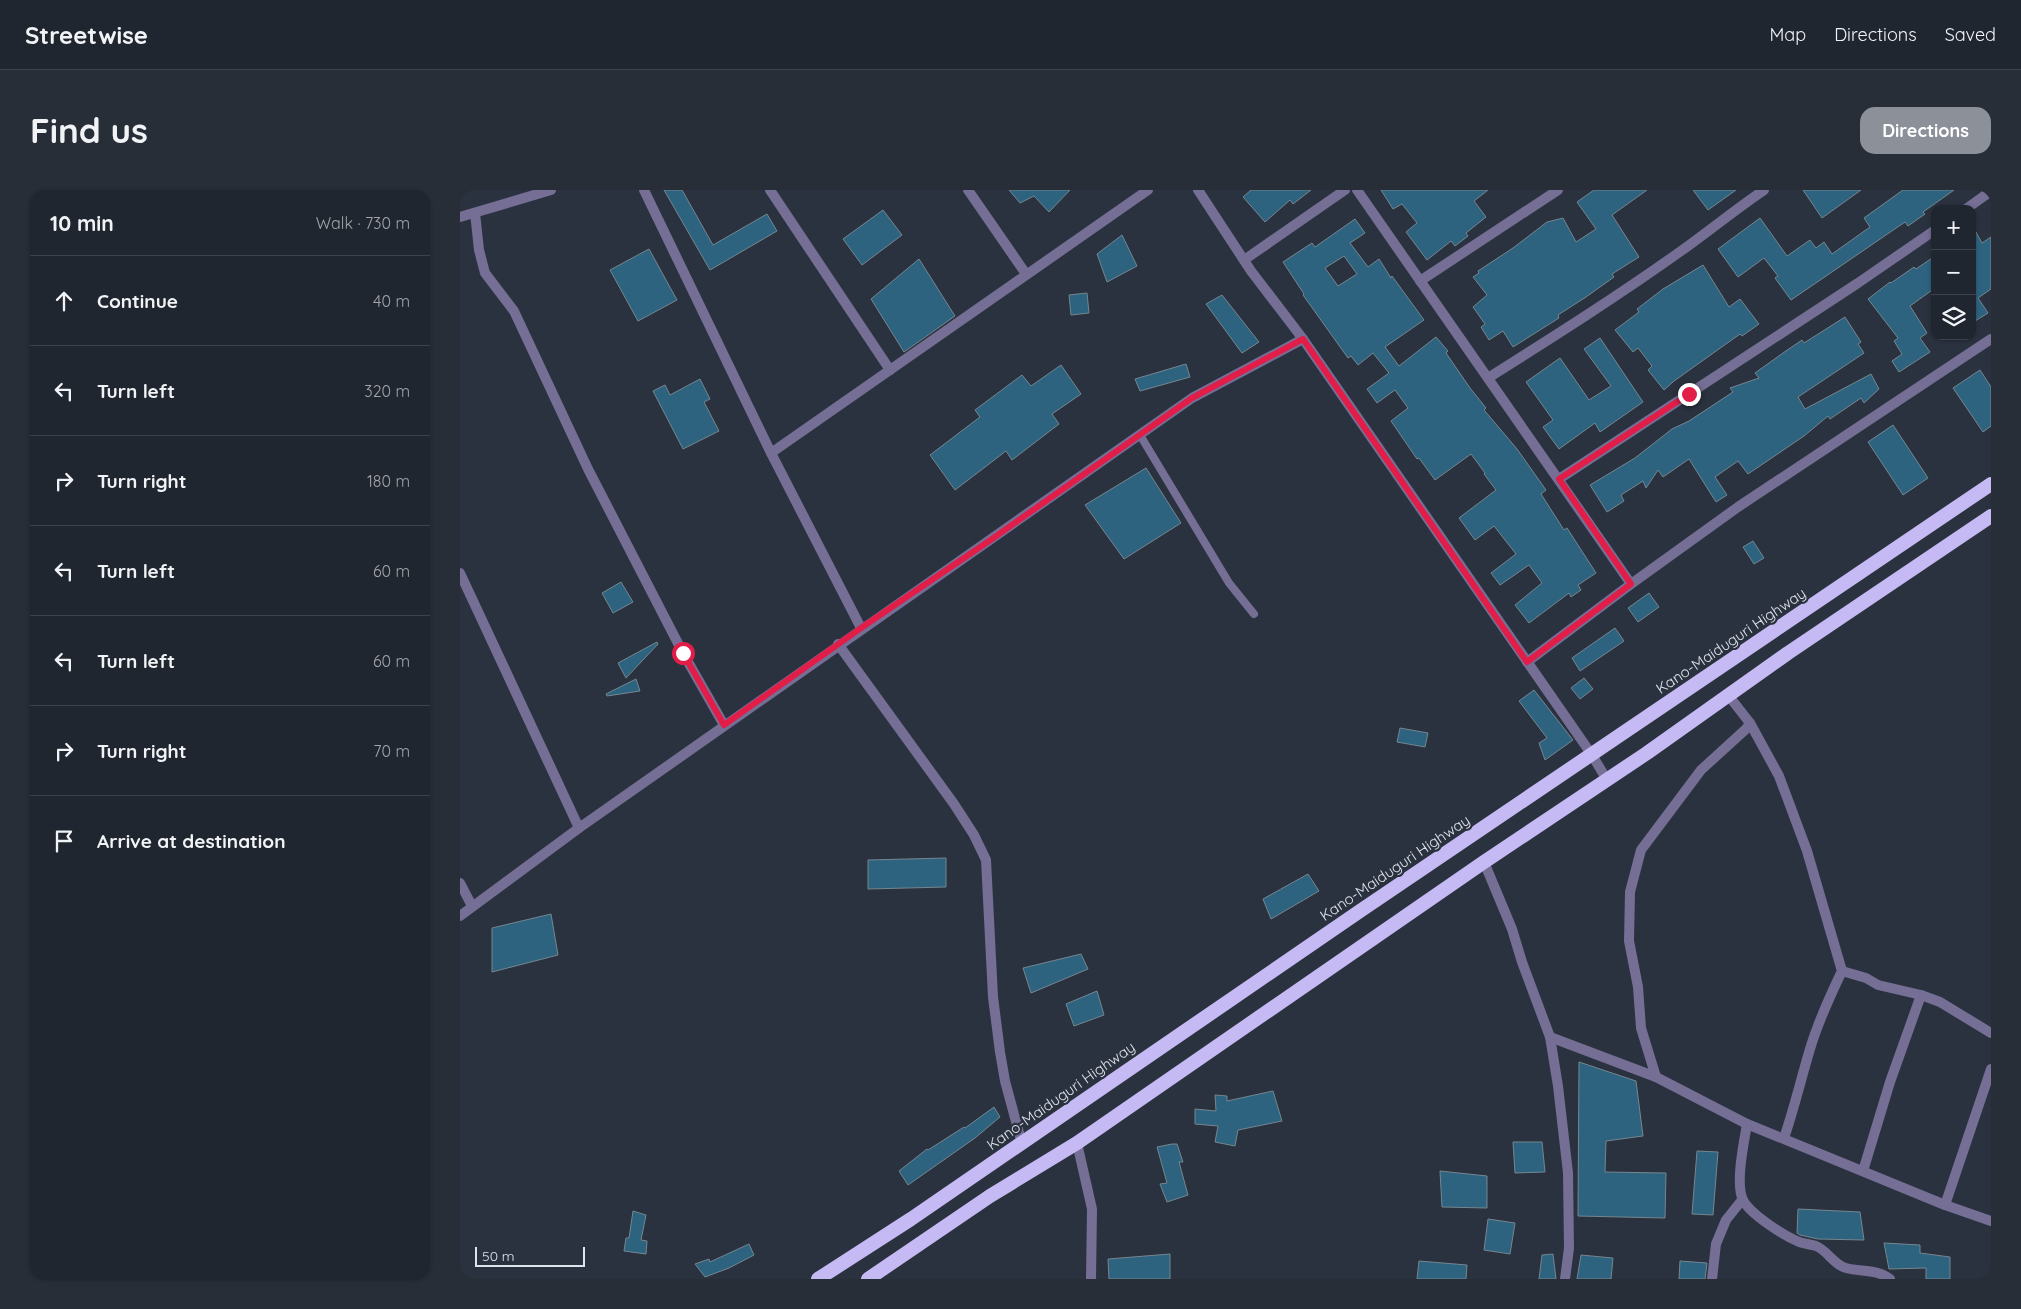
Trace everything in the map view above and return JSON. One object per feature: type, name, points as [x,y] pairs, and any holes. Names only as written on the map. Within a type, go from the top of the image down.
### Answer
[{"type":"highway","name":"Kano-Maiduguri Highway","points":[[818,1279],[1022,1144],[1360,911],[1991,484]]},
{"type":"highway","points":[[868,1279],[990,1196],[1078,1144],[1484,862],[1607,780],[1991,516]]},
{"type":"street","points":[[460,217],[551,190]]},
{"type":"street","points":[[644,190],[771,453],[861,628]]},
{"type":"street","points":[[770,190],[890,370]]},
{"type":"street","points":[[968,190],[1026,274]]},
{"type":"street","points":[[771,453],[1148,190]]},
{"type":"street","points":[[1198,190],[1244,260],[1303,339],[1592,755],[1607,780]]},
{"type":"street","points":[[1244,260],[1345,190]]},
{"type":"street","points":[[1356,190],[1631,584]]},
{"type":"street","points":[[1420,281],[1558,190]]},
{"type":"street","points":[[1488,378],[1604,304],[1764,190]]},
{"type":"street","points":[[1972,205],[1991,191]]},
{"type":"street","points":[[475,212],[478,250],[485,273],[514,311],[588,470],[683,653],[724,725]]},
{"type":"street","points":[[1559,479],[1858,284],[1931,233]]},
{"type":"street","points":[[460,916],[578,828],[838,644],[992,539],[1192,398],[1303,339]]},
{"type":"street","points":[[1527,662],[1738,507],[1991,339]]},
{"type":"street","points":[[460,573],[578,828]]},
{"type":"street","points":[[838,644],[954,804],[974,834],[986,860],[993,997],[1005,1081],[1022,1144]]},
{"type":"street","points":[[1728,695],[1750,723],[1779,776],[1807,851],[1842,971],[1828,999],[1810,1049],[1800,1090],[1784,1138]]},
{"type":"street","points":[[1656,1077],[1642,1028],[1638,987],[1629,941],[1630,892],[1641,850],[1701,770],[1746,729],[1750,723]]},
{"type":"street","points":[[1484,862],[1512,929],[1522,962],[1550,1037],[1558,1086],[1568,1173],[1569,1248],[1565,1279]]},
{"type":"street","points":[[460,883],[472,906]]},
{"type":"street","points":[[1842,971],[1866,978],[1878,985],[1921,994],[1940,1002],[1991,1033]]},
{"type":"street","points":[[1863,1171],[1890,1082],[1921,994]]},
{"type":"street","points":[[1550,1037],[1656,1077],[1746,1124],[1945,1205],[1991,1221]]},
{"type":"street","points":[[1945,1205],[1991,1070]]},
{"type":"street","points":[[1746,1124],[1740,1175],[1742,1200],[1762,1221],[1798,1242],[1816,1246],[1845,1268],[1878,1272],[1890,1279]]},
{"type":"street","points":[[1078,1144],[1092,1209],[1091,1279]]},
{"type":"street","points":[[1712,1279],[1716,1244],[1726,1220],[1742,1200]]},
{"type":"lane","points":[[1140,435],[1229,583],[1254,614]]},
{"type":"building","points":[[664,190],[682,190],[713,245],[767,214],[777,231],[710,270]]},
{"type":"building","points":[[1009,190],[1070,190],[1049,212],[1034,196],[1020,203]]},
{"type":"building","points":[[1251,190],[1311,190],[1293,204],[1290,200],[1265,222],[1243,197]]},
{"type":"building","points":[[1381,190],[1488,190],[1474,201],[1486,217],[1466,233],[1468,236],[1455,246],[1451,241],[1427,260],[1406,232],[1417,223],[1402,204],[1393,209]]},
{"type":"building","points":[[1594,190],[1647,190],[1612,215],[1639,257],[1612,274],[1614,277],[1558,315],[1559,318],[1513,347],[1503,331],[1489,340],[1481,327],[1485,324],[1473,307],[1487,295],[1473,277],[1479,273],[1478,271],[1513,248],[1547,222],[1563,218],[1576,242],[1596,229],[1577,202]]},
{"type":"building","points":[[1693,190],[1736,190],[1708,210]]},
{"type":"building","points":[[1803,190],[1861,190],[1822,218]]},
{"type":"building","points":[[1903,190],[1954,190],[1931,205],[1923,212],[1925,214],[1908,226],[1905,222],[1791,300],[1775,278],[1778,276],[1764,258],[1738,277],[1718,249],[1760,218],[1787,256],[1810,240],[1816,248],[1824,242],[1832,254],[1870,227],[1864,218]]},
{"type":"building","points":[[883,210],[902,235],[862,265],[843,239]]},
{"type":"building","points":[[1355,219],[1365,233],[1350,243],[1368,267],[1379,259],[1391,278],[1392,276],[1424,320],[1385,347],[1399,366],[1436,337],[1448,351],[1446,353],[1486,408],[1484,410],[1517,449],[1546,490],[1541,494],[1564,530],[1567,528],[1596,573],[1578,585],[1581,590],[1571,597],[1569,593],[1529,623],[1515,605],[1542,583],[1529,565],[1500,585],[1491,573],[1516,554],[1494,526],[1475,540],[1459,518],[1496,490],[1471,454],[1435,480],[1419,458],[1417,459],[1391,421],[1408,408],[1395,390],[1377,403],[1367,389],[1389,373],[1373,353],[1358,365],[1351,356],[1348,358],[1303,295],[1283,262],[1312,243],[1315,247]],"holes":[[[1344,256],[1357,274],[1338,286],[1325,268]]]},
{"type":"building","points":[[1976,232],[1982,243],[1991,237],[1991,289],[1978,298],[1988,313],[1976,320]]},
{"type":"building","points":[[1122,235],[1137,266],[1107,282],[1097,254]]},
{"type":"building","points":[[649,249],[677,300],[638,321],[610,270]]},
{"type":"building","points":[[919,259],[955,316],[904,352],[871,299]]},
{"type":"building","points":[[1931,259],[1931,291],[1910,306],[1927,333],[1920,338],[1930,352],[1899,372],[1892,361],[1902,354],[1894,341],[1898,338],[1868,299],[1914,267],[1916,269]]},
{"type":"building","points":[[1703,265],[1729,307],[1740,299],[1759,324],[1742,336],[1740,334],[1664,390],[1648,370],[1652,366],[1638,348],[1633,352],[1615,330],[1639,312],[1637,309],[1663,289]]},
{"type":"building","points":[[1087,293],[1089,313],[1071,315],[1069,295]]},
{"type":"building","points":[[1222,295],[1259,342],[1242,353],[1206,304]]},
{"type":"building","points":[[1845,317],[1861,342],[1858,344],[1864,353],[1798,397],[1805,409],[1871,374],[1879,389],[1864,403],[1861,398],[1830,419],[1828,416],[1804,436],[1748,474],[1738,461],[1715,477],[1727,495],[1716,502],[1689,459],[1663,477],[1658,470],[1646,488],[1643,481],[1621,495],[1624,501],[1607,512],[1590,485],[1635,458],[1672,429],[1689,421],[1733,392],[1730,388],[1759,378],[1755,373],[1802,340],[1804,343]]},
{"type":"building","points":[[1600,338],[1643,402],[1600,432],[1595,423],[1559,449],[1543,427],[1553,420],[1526,382],[1560,358],[1589,400],[1611,386],[1584,349]]},
{"type":"building","points":[[1186,364],[1190,377],[1140,391],[1135,379]]},
{"type":"building","points":[[1061,365],[1081,394],[1052,414],[1059,424],[1012,460],[1006,451],[955,490],[930,455],[980,417],[975,410],[1022,375],[1031,386]]},
{"type":"building","points":[[1980,370],[1991,387],[1991,426],[1983,432],[1953,388]]},
{"type":"building","points":[[700,379],[710,399],[704,402],[719,431],[683,449],[653,391],[665,385],[670,395]]},
{"type":"building","points":[[1893,425],[1928,478],[1903,495],[1868,442]]},
{"type":"building","points":[[1146,468],[1181,523],[1124,559],[1085,505]]},
{"type":"building","points":[[1753,541],[1764,558],[1754,564],[1743,547]]},
{"type":"building","points":[[621,582],[633,602],[613,613],[602,593]]},
{"type":"building","points":[[1649,593],[1659,607],[1638,622],[1628,608]]},
{"type":"building","points":[[1615,628],[1624,641],[1580,671],[1572,658]]},
{"type":"building","points":[[657,642],[658,644],[626,678],[618,663]]},
{"type":"building","points":[[1584,678],[1593,689],[1580,699],[1571,688]]},
{"type":"building","points":[[636,679],[640,691],[607,696],[606,694]]},
{"type":"building","points":[[1534,690],[1573,740],[1545,760],[1539,743],[1547,738],[1519,701]]},
{"type":"building","points":[[1400,728],[1428,733],[1425,747],[1397,742]]},
{"type":"building","points":[[946,858],[946,887],[868,889],[868,860]]},
{"type":"building","points":[[1308,874],[1319,891],[1271,919],[1263,899]]},
{"type":"building","points":[[551,914],[558,955],[492,972],[492,928]]},
{"type":"building","points":[[1081,954],[1088,969],[1031,993],[1023,968]]},
{"type":"building","points":[[1097,991],[1104,1015],[1074,1026],[1066,1004]]},
{"type":"building","points":[[1579,1062],[1636,1081],[1643,1136],[1606,1141],[1605,1172],[1666,1173],[1665,1218],[1578,1216]]},
{"type":"building","points":[[1273,1091],[1282,1121],[1238,1130],[1235,1146],[1215,1142],[1218,1126],[1195,1124],[1195,1109],[1216,1111],[1215,1095],[1227,1096],[1227,1101]]},
{"type":"building","points":[[994,1107],[1000,1117],[975,1138],[908,1185],[899,1171],[927,1149],[965,1128]]},
{"type":"building","points":[[1513,1142],[1542,1142],[1545,1172],[1515,1173]]},
{"type":"building","points":[[1177,1144],[1183,1162],[1179,1162],[1188,1195],[1167,1202],[1160,1184],[1167,1183],[1157,1147]]},
{"type":"building","points":[[1697,1151],[1718,1152],[1713,1215],[1692,1214]]},
{"type":"building","points":[[1440,1171],[1487,1176],[1487,1208],[1442,1207]]},
{"type":"building","points":[[1798,1209],[1860,1212],[1864,1240],[1818,1239],[1800,1235],[1797,1233]]},
{"type":"building","points":[[633,1211],[646,1215],[641,1240],[647,1241],[646,1254],[624,1251],[626,1238],[629,1238]]},
{"type":"building","points":[[1488,1219],[1515,1223],[1510,1254],[1484,1250]]},
{"type":"building","points":[[1884,1243],[1920,1245],[1920,1253],[1950,1257],[1950,1279],[1926,1279],[1926,1268],[1889,1269]]},
{"type":"building","points":[[749,1244],[754,1255],[729,1268],[705,1277],[695,1264],[709,1259],[710,1262]]},
{"type":"building","points":[[1170,1254],[1170,1279],[1109,1279],[1108,1259]]},
{"type":"building","points":[[1553,1254],[1556,1279],[1539,1279],[1542,1255]]},
{"type":"building","points":[[1581,1255],[1613,1258],[1611,1279],[1577,1279]]},
{"type":"building","points":[[1419,1261],[1467,1265],[1466,1279],[1417,1279]]},
{"type":"building","points":[[1680,1261],[1707,1263],[1705,1279],[1679,1279]]},
{"type":"route","points":[[683,653],[724,725],[1192,398],[1303,339],[1527,662],[1631,584],[1559,479],[1689,394]]}]
